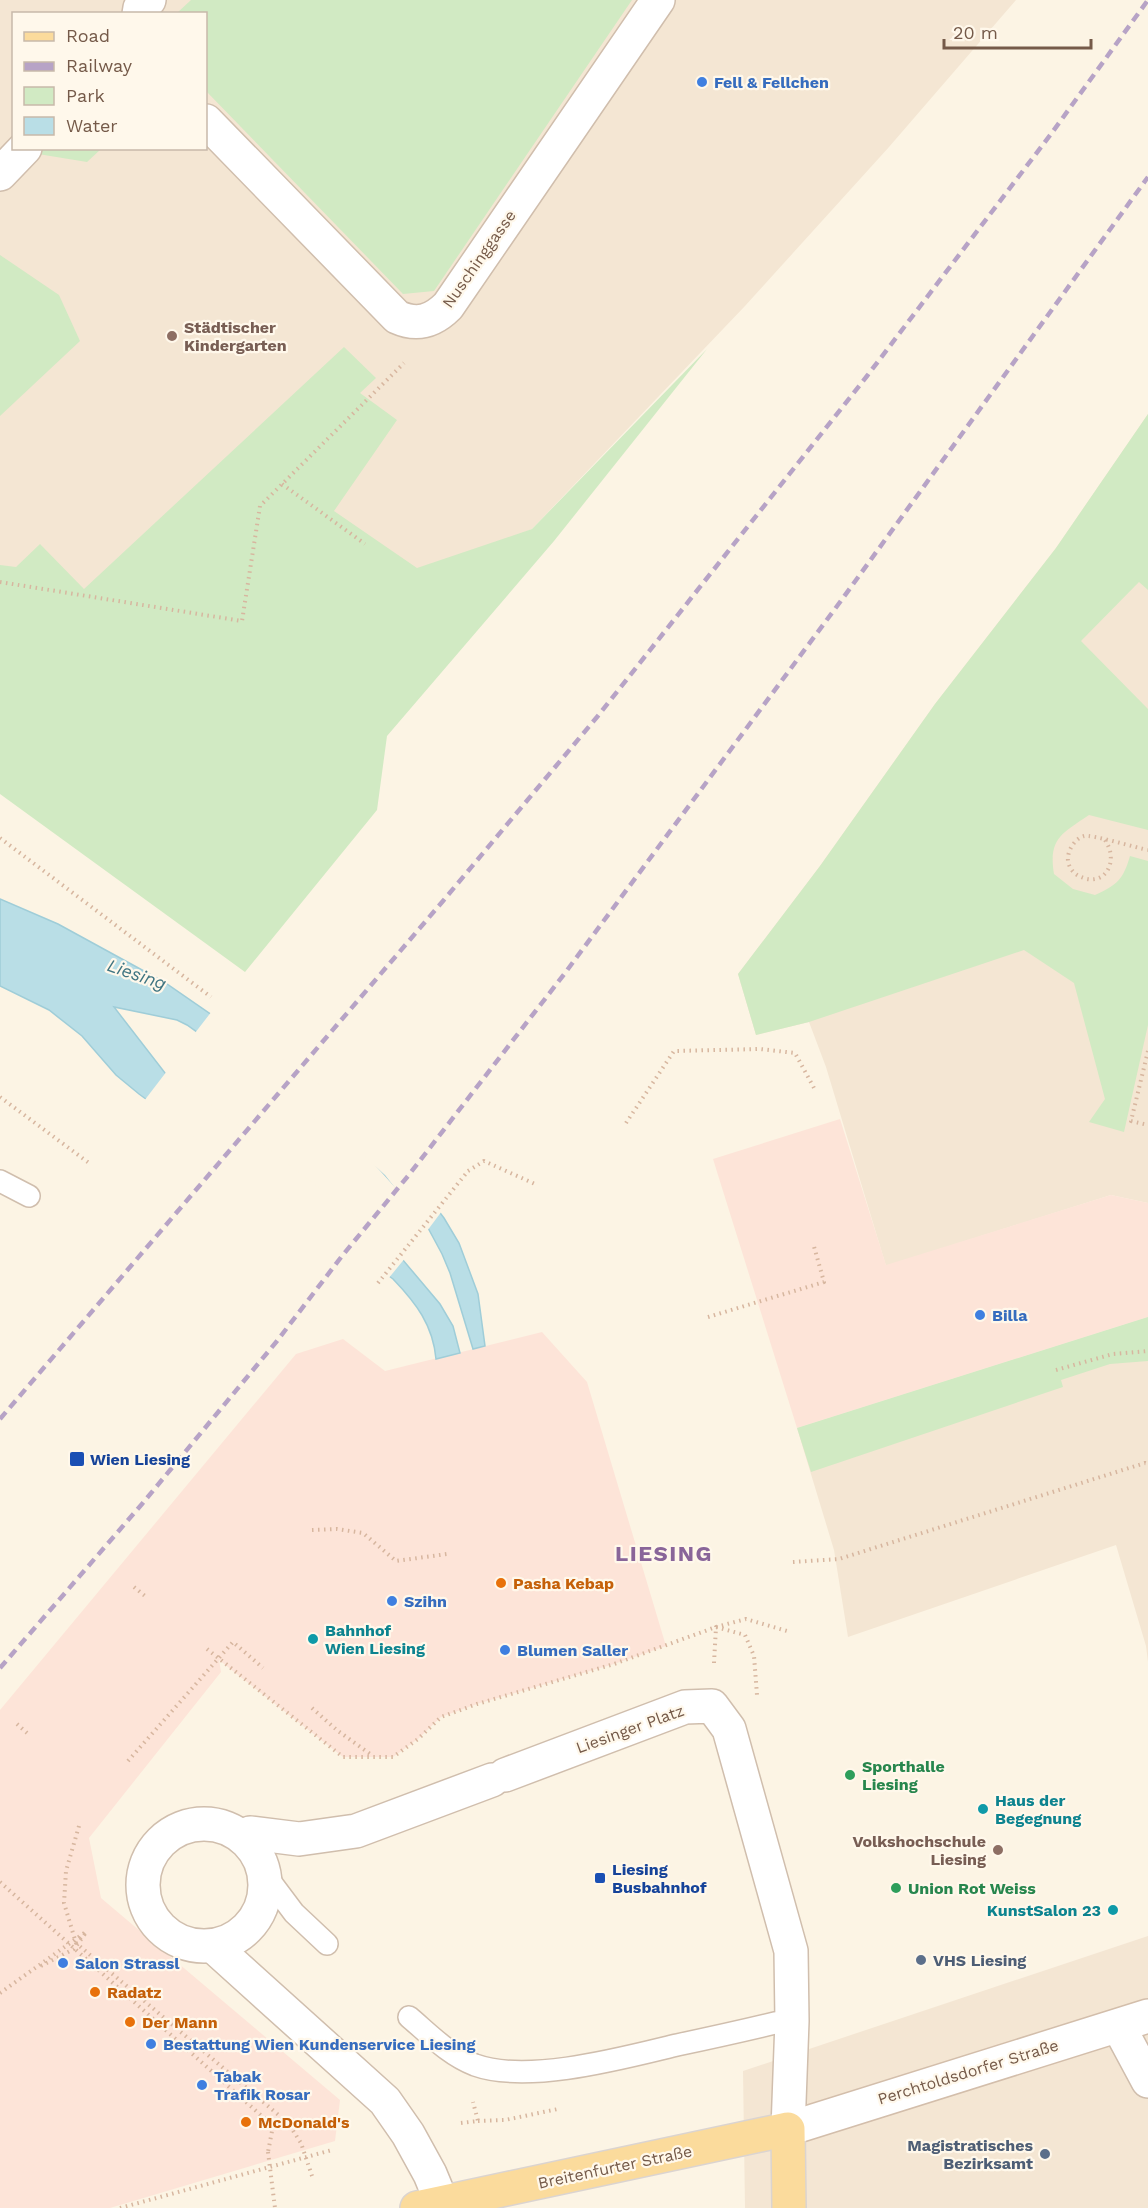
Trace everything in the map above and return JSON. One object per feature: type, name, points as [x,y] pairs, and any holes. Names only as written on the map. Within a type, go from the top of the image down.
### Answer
[{"type":"main road","name":"Breitenfurter Straße","points":[[435,2206],[788,2129]]},
{"type":"main road","points":[[788,2129],[789,2208]]},
{"type":"street","points":[[139,12],[140,8],[149,0]]},
{"type":"street","name":"Nuschinggasse","points":[[424,322],[438,316],[448,306],[658,0]]},
{"type":"street","points":[[207,122],[396,317],[409,322],[424,322]]},
{"type":"street","points":[[0,174],[23,150]]},
{"type":"street","points":[[698,1707],[729,1729],[791,1951],[792,2021],[788,2129]]},
{"type":"street","name":"Liesinger Platz","points":[[242,1832],[254,1850],[264,1873],[265,1890],[262,1906],[254,1920],[243,1932],[229,1941],[213,1946],[186,1944],[173,1938],[153,1920],[143,1895],[144,1869],[155,1847],[174,1831],[186,1826],[211,1823],[242,1832],[299,1839],[356,1831],[499,1777],[698,1707]]},
{"type":"street","points":[[213,1946],[385,2101],[408,2134],[430,2174],[435,2206]]},
{"type":"street","points":[[1133,2021],[1148,2080]]},
{"type":"street","name":"Perchtoldsdorfer Straße","points":[[788,2129],[1133,2021]]},
{"type":"lane","points":[[0,1180],[29,1196]]},
{"type":"lane","points":[[264,1873],[294,1913],[327,1944]]},
{"type":"lane","points":[[409,2016],[454,2055],[476,2065],[509,2071],[559,2070],[792,2021]]},
{"type":"path","points":[[0,582],[242,621],[260,506],[402,367],[424,322]]},
{"type":"path","points":[[282,484],[365,544]]},
{"type":"path","points":[[1105,840],[1111,849],[1112,859],[1108,871],[1092,880],[1075,874],[1068,856],[1075,841],[1085,836],[1096,836],[1148,850]]},
{"type":"path","points":[[0,838],[211,997]]},
{"type":"path","points":[[626,1123],[674,1051],[760,1049],[795,1053],[814,1088]]},
{"type":"path","points":[[1148,1051],[1131,1121],[1148,1125]]},
{"type":"path","points":[[0,1097],[89,1163]]},
{"type":"path","points":[[378,1283],[468,1171],[484,1161],[535,1184]]},
{"type":"path","points":[[708,1317],[824,1282],[813,1243]]},
{"type":"path","points":[[1056,1370],[1113,1354],[1148,1351]]},
{"type":"path","points":[[793,1562],[839,1559],[1145,1463],[1148,1464]]},
{"type":"path","points":[[312,1530],[337,1529],[363,1533],[396,1562],[447,1554]]},
{"type":"path","points":[[134,1587],[145,1596]]},
{"type":"path","points":[[698,1707],[716,1627],[746,1618],[787,1630]]},
{"type":"path","points":[[128,1761],[233,1642],[263,1668]]},
{"type":"path","points":[[207,1649],[343,1757],[393,1757],[418,1739],[441,1717],[551,1683]]},
{"type":"path","points":[[312,1708],[338,1731],[374,1757]]},
{"type":"path","points":[[17,1725],[27,1733]]},
{"type":"path","points":[[79,1826],[66,1871],[64,1903],[76,1943],[288,2123],[301,2143],[312,2175]]},
{"type":"path","points":[[0,1882],[273,2126],[268,2152],[275,2208]]},
{"type":"path","points":[[76,1943],[87,1931]]},
{"type":"path","points":[[30,1971],[74,1949],[87,1931]]},
{"type":"path","points":[[0,1993],[87,1931]]},
{"type":"path","points":[[120,2208],[332,2150]]},
{"type":"shaded area","points":[[0,0],[1016,0],[889,147],[745,306],[532,529],[338,615],[0,582]]},
{"type":"shaded area","points":[[1148,414],[1148,1203],[1111,1195],[886,1266],[826,1067],[809,1022],[756,1035],[738,974],[820,866],[935,704],[1056,548]]},
{"type":"shaded area","name":"Billa","points":[[840,1119],[886,1265],[1111,1195],[1148,1203],[1148,1317],[797,1428],[713,1159]]},
{"type":"shaded area","points":[[1148,1317],[1148,1662],[1146,1646],[1116,1545],[848,1637],[834,1550],[797,1428]]},
{"type":"shaded area","points":[[542,1332],[587,1382],[666,1646],[441,1717],[418,1739],[393,1757],[343,1757],[219,1660],[221,1672],[89,1838],[101,1898],[340,2100],[335,2141],[110,2208],[0,2208],[0,1710],[296,1354],[343,1339],[385,1371]]},
{"type":"shaded area","points":[[1148,1936],[1148,2208],[745,2208],[743,2071]]},
{"type":"green space","points":[[191,0],[632,0],[434,291],[403,294],[207,92],[207,12],[178,12]]},
{"type":"green space","points":[[43,150],[100,150],[87,162],[38,154]]},
{"type":"green space","points":[[0,255],[59,295],[80,341],[0,416]]},
{"type":"green space","points":[[344,347],[376,378],[360,393],[397,420],[334,511],[417,568],[532,529],[707,349],[554,541],[387,736],[377,810],[245,972],[0,794],[0,565],[16,567],[40,544],[84,589]]},
{"type":"green space","points":[[1148,414],[1148,590],[1139,582],[1081,641],[1148,709],[1148,830],[1089,815],[1065,832],[1053,852],[1054,874],[1073,889],[1095,895],[1118,881],[1125,871],[1130,856],[1148,861],[1148,1025],[1124,1132],[1089,1122],[1105,1099],[1074,983],[1024,950],[809,1022],[756,1035],[738,974],[820,866],[935,704],[1056,548]]},
{"type":"green space","points":[[1148,1317],[1148,1361],[1110,1364],[1061,1380],[1063,1387],[811,1472],[797,1428]]},
{"type":"water","name":"Liesing","points":[[0,899],[58,924],[164,982],[334,1099],[400,1161],[444,1218],[459,1243],[478,1294],[485,1346],[473,1349],[450,1273],[421,1215],[364,1152],[187,1025],[177,1020],[114,1007],[165,1073],[392,1247],[440,1304],[453,1326],[460,1353],[436,1359],[431,1336],[422,1315],[393,1279],[139,1094],[116,1075],[82,1036],[49,1010],[0,986]]},
{"type":"pier","points":[[212,1011],[336,1096],[402,1159],[442,1211],[427,1231],[385,1175],[362,1154],[195,1033]]},
{"type":"pier","points":[[167,1071],[394,1245],[406,1257],[388,1279],[144,1101]]},
{"type":"railway","points":[[0,1419],[443,901],[597,717],[867,376],[1051,134],[1148,0]]},
{"type":"railway","points":[[0,1668],[142,1504],[277,1341],[565,973],[843,598],[1148,177]]},
{"type":"place","name":"Fell & Fellchen","points":[[702,82]]},
{"type":"place","name":"Städtischer Kindergarten","points":[[172,336]]},
{"type":"place","name":"Billa","points":[[980,1315]]},
{"type":"place","name":"Wien Liesing","points":[[77,1459]]},
{"type":"place","name":"Pasha Kebap","points":[[501,1583]]},
{"type":"place","name":"Szihn","points":[[392,1601]]},
{"type":"place","name":"Bahnhof Wien Liesing","points":[[313,1639]]},
{"type":"place","name":"Blumen Saller","points":[[505,1650]]},
{"type":"place","name":"Sporthalle Liesing","points":[[850,1775]]},
{"type":"place","name":"Haus der Begegnung","points":[[983,1809]]},
{"type":"place","name":"Volkshochschule Liesing","points":[[998,1850]]},
{"type":"place","name":"Liesing Busbahnhof","points":[[600,1878]]},
{"type":"place","name":"Union Rot Weiss","points":[[896,1888]]},
{"type":"place","name":"KunstSalon 23","points":[[1113,1910]]},
{"type":"place","name":"VHS Liesing","points":[[921,1960]]},
{"type":"place","name":"Salon Strassl","points":[[63,1963]]},
{"type":"place","name":"Radatz","points":[[95,1992]]},
{"type":"place","name":"Der Mann","points":[[130,2022]]},
{"type":"place","name":"Bestattung Wien Kundenservice Liesing","points":[[151,2044]]},
{"type":"place","name":"Tabak Trafik Rosar","points":[[202,2085]]},
{"type":"place","name":"McDonald's","points":[[246,2122]]},
{"type":"place","name":"Magistratisches Bezirksamt","points":[[1045,2154]]},
{"type":"district","name":"LIESING","points":[[664,1553]]}]
